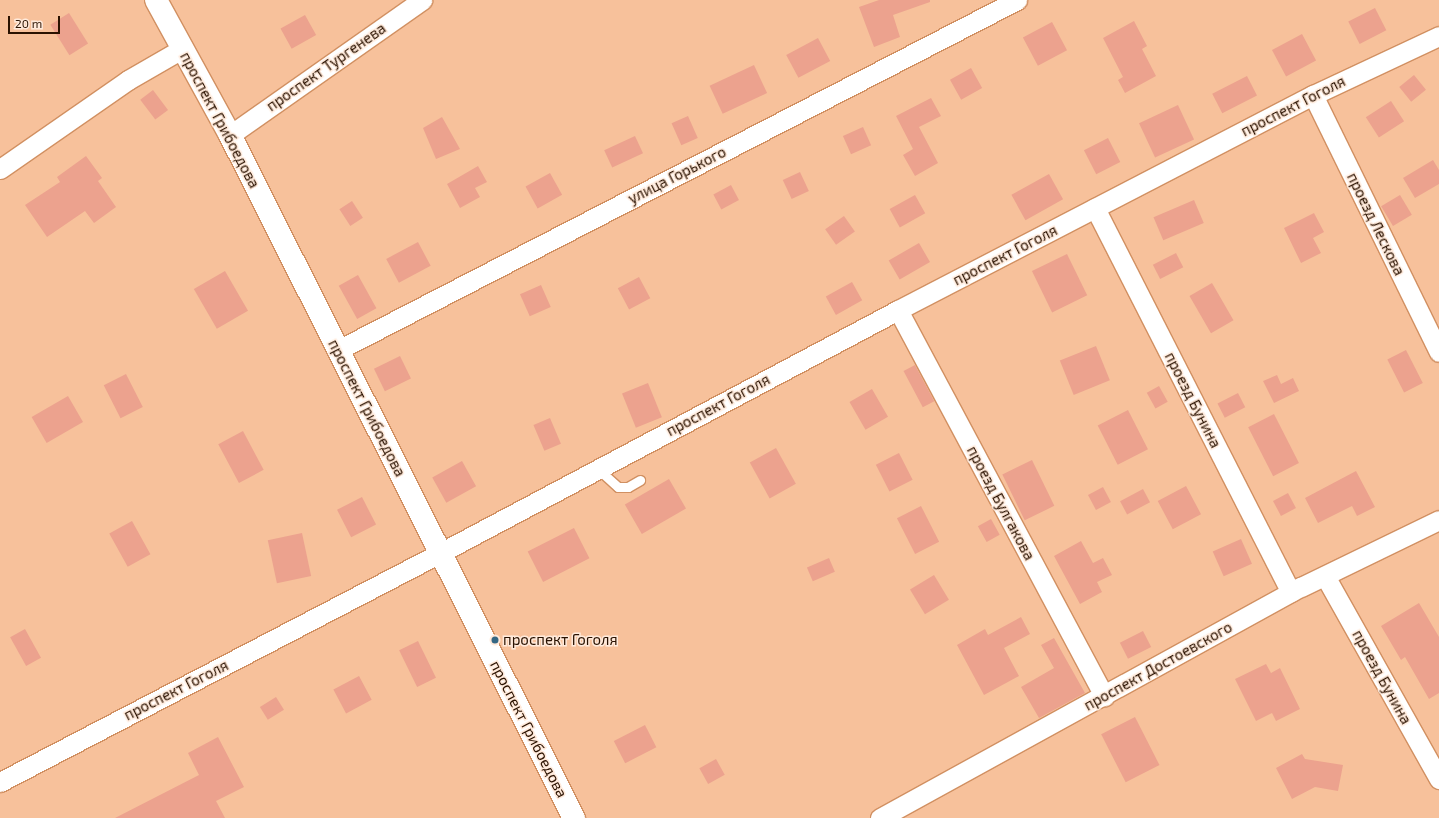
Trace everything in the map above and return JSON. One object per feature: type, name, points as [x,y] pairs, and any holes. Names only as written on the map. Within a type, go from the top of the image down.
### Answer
[{"type":"street","name":"проспект Грибоедова","points":[[156,0],[230,134],[574,818]]},
{"type":"street","name":"проспект Тургенева","points":[[230,134],[422,0]]},
{"type":"street","name":"улица Горького","points":[[338,350],[1017,0]]},
{"type":"street","name":"проспект Гоголя","points":[[0,782],[440,553],[898,310],[1313,95],[1439,36]]},
{"type":"street","points":[[0,169],[128,80],[182,49]]},
{"type":"street","name":"проезд Лескова","points":[[1313,95],[1439,352]]},
{"type":"street","name":"проезд Бунина","points":[[1095,208],[1291,592]]},
{"type":"street","name":"проезд Булгакова","points":[[898,310],[1104,696]]},
{"type":"street","name":"проспект Достоевского","points":[[880,818],[1291,592],[1439,520]]},
{"type":"street","name":"проезд Бунина","points":[[1325,576],[1439,779]]},
{"type":"lane","points":[[598,469],[618,487],[628,486],[640,480]]},
{"type":"building","points":[[879,0],[930,0],[930,2],[893,15],[900,37],[874,47],[859,7]]},
{"type":"building","points":[[1375,8],[1386,30],[1360,44],[1348,22]]},
{"type":"building","points":[[69,13],[88,44],[69,55],[50,25]]},
{"type":"building","points":[[305,15],[316,35],[292,49],[281,29]]},
{"type":"building","points":[[1134,21],[1147,46],[1142,49],[1156,76],[1125,93],[1118,80],[1123,77],[1103,38]]},
{"type":"building","points":[[1052,22],[1067,50],[1038,66],[1023,37]]},
{"type":"building","points":[[1302,34],[1316,60],[1286,76],[1272,50]]},
{"type":"building","points":[[818,38],[830,61],[798,78],[786,55]]},
{"type":"building","points":[[754,65],[767,93],[723,114],[710,86]]},
{"type":"building","points":[[971,68],[982,88],[961,100],[950,80]]},
{"type":"building","points":[[1414,75],[1426,90],[1411,102],[1399,87]]},
{"type":"building","points":[[1247,76],[1257,96],[1222,113],[1212,94]]},
{"type":"building","points":[[153,90],[168,110],[155,120],[140,100]]},
{"type":"building","points":[[931,98],[941,116],[919,127],[938,163],[915,176],[903,155],[913,149],[896,116]]},
{"type":"building","points":[[1391,101],[1404,121],[1379,137],[1366,117]]},
{"type":"building","points":[[1178,105],[1194,139],[1155,158],[1139,123]]},
{"type":"building","points":[[688,116],[698,138],[681,145],[672,123]]},
{"type":"building","points":[[442,117],[460,149],[436,159],[423,128]]},
{"type":"building","points":[[863,127],[871,145],[851,154],[843,136]]},
{"type":"building","points":[[635,136],[643,153],[612,168],[604,150]]},
{"type":"building","points":[[1108,138],[1120,162],[1096,174],[1084,150]]},
{"type":"building","points":[[86,156],[102,178],[98,181],[116,207],[94,223],[85,211],[47,237],[25,205],[60,182],[57,177]]},
{"type":"building","points":[[1433,160],[1439,170],[1439,184],[1415,198],[1403,178]]},
{"type":"building","points":[[478,166],[487,182],[475,188],[480,197],[460,208],[447,184]]},
{"type":"building","points":[[800,172],[809,191],[792,199],[783,180]]},
{"type":"building","points":[[550,173],[562,195],[538,208],[526,187]]},
{"type":"building","points":[[1049,174],[1063,199],[1025,220],[1011,195]]},
{"type":"building","points":[[731,185],[739,200],[721,209],[713,194]]},
{"type":"building","points":[[915,195],[925,213],[900,227],[890,209]]},
{"type":"building","points":[[1400,195],[1412,215],[1393,226],[1381,206]]},
{"type":"building","points":[[1194,200],[1204,223],[1163,240],[1153,217]]},
{"type":"building","points":[[352,201],[363,218],[350,226],[339,209]]},
{"type":"building","points":[[1314,213],[1324,232],[1313,238],[1321,253],[1301,263],[1284,228]]},
{"type":"building","points":[[844,216],[855,232],[836,245],[825,229]]},
{"type":"building","points":[[418,242],[431,266],[399,283],[386,259]]},
{"type":"building","points":[[919,243],[930,262],[900,280],[889,260]]},
{"type":"building","points":[[1176,253],[1183,267],[1160,279],[1153,265]]},
{"type":"building","points":[[1067,254],[1087,295],[1052,312],[1032,271]]},
{"type":"building","points":[[225,271],[248,311],[217,329],[194,289]]},
{"type":"building","points":[[358,275],[376,308],[357,319],[339,286]]},
{"type":"building","points":[[639,277],[650,298],[629,309],[618,288]]},
{"type":"building","points":[[852,282],[862,300],[836,315],[826,297]]},
{"type":"building","points":[[1212,283],[1234,320],[1211,333],[1189,296]]},
{"type":"building","points":[[541,285],[551,307],[530,316],[520,294]]},
{"type":"building","points":[[1096,346],[1110,380],[1074,395],[1060,361]]},
{"type":"building","points":[[1406,350],[1423,383],[1404,393],[1387,360]]},
{"type":"building","points":[[400,356],[411,378],[385,391],[374,369]]},
{"type":"building","points":[[915,365],[934,401],[923,407],[904,371]]},
{"type":"building","points":[[126,374],[143,407],[121,418],[104,385]]},
{"type":"building","points":[[1277,375],[1281,384],[1293,378],[1299,391],[1274,403],[1263,381]]},
{"type":"building","points":[[648,383],[662,417],[636,428],[622,393]]},
{"type":"building","points":[[1159,386],[1168,402],[1155,409],[1147,393]]},
{"type":"building","points":[[872,389],[888,417],[865,430],[849,402]]},
{"type":"building","points":[[1238,393],[1245,407],[1225,418],[1218,403]]},
{"type":"building","points":[[68,396],[83,422],[47,443],[32,417]]},
{"type":"building","points":[[1128,410],[1148,449],[1118,465],[1098,425]]},
{"type":"building","points":[[1274,414],[1299,463],[1273,476],[1248,427]]},
{"type":"building","points":[[550,418],[561,444],[544,451],[533,425]]},
{"type":"building","points":[[243,431],[264,470],[239,483],[218,444]]},
{"type":"building","points":[[776,448],[796,484],[770,498],[750,463]]},
{"type":"building","points":[[899,453],[913,480],[889,492],[876,465]]},
{"type":"building","points":[[1032,460],[1054,506],[1025,520],[1002,474]]},
{"type":"building","points":[[462,461],[476,486],[446,503],[432,477]]},
{"type":"building","points":[[1356,471],[1375,507],[1357,516],[1352,506],[1318,523],[1305,498]]},
{"type":"building","points":[[669,479],[686,508],[642,534],[625,504]]},
{"type":"building","points":[[1186,486],[1201,514],[1173,529],[1158,501]]},
{"type":"building","points":[[1103,487],[1111,502],[1096,510],[1088,495]]},
{"type":"building","points":[[1143,489],[1150,502],[1127,514],[1120,501]]},
{"type":"building","points":[[1288,493],[1296,508],[1281,516],[1273,501]]},
{"type":"building","points":[[362,497],[376,525],[351,537],[337,510]]},
{"type":"building","points":[[921,506],[939,542],[915,554],[897,518]]},
{"type":"building","points":[[991,519],[1000,535],[987,542],[978,526]]},
{"type":"building","points":[[132,521],[150,554],[128,567],[109,534]]},
{"type":"building","points":[[574,528],[589,558],[543,582],[528,552]]},
{"type":"building","points":[[302,533],[311,576],[277,583],[268,540]]},
{"type":"building","points":[[1241,539],[1252,564],[1224,576],[1213,552]]},
{"type":"building","points":[[1081,541],[1093,563],[1103,558],[1112,575],[1097,582],[1102,592],[1080,604],[1054,556]]},
{"type":"building","points":[[829,558],[835,572],[813,581],[807,567]]},
{"type":"building","points":[[934,575],[949,600],[925,614],[910,589]]},
{"type":"building","points":[[1419,603],[1439,637],[1439,693],[1429,699],[1405,657],[1401,660],[1381,626]]},
{"type":"building","points":[[1021,617],[1030,634],[1004,648],[1019,676],[984,695],[957,645],[985,629],[988,635]]},
{"type":"building","points":[[25,629],[41,658],[26,666],[10,637]]},
{"type":"building","points":[[1143,631],[1151,647],[1128,659],[1120,643]]},
{"type":"building","points":[[1054,638],[1085,693],[1039,718],[1021,687],[1054,668],[1041,645]]},
{"type":"building","points":[[418,641],[436,678],[417,687],[399,650]]},
{"type":"building","points":[[1266,664],[1271,673],[1280,668],[1300,709],[1276,721],[1272,713],[1256,721],[1235,679]]},
{"type":"building","points":[[359,676],[372,700],[346,713],[333,690]]},
{"type":"building","points":[[276,697],[284,710],[268,720],[260,707]]},
{"type":"building","points":[[1135,717],[1160,765],[1126,782],[1101,734]]},
{"type":"building","points":[[645,725],[656,747],[625,763],[614,741]]},
{"type":"building","points":[[218,737],[244,787],[216,801],[225,818],[115,818],[199,775],[188,753]]},
{"type":"building","points":[[1302,754],[1305,759],[1343,765],[1338,791],[1315,787],[1292,799],[1276,768]]},
{"type":"building","points":[[716,759],[725,775],[708,784],[699,768]]},
{"type":"place","name":"проспект Гоголя","points":[[495,640]]}]
